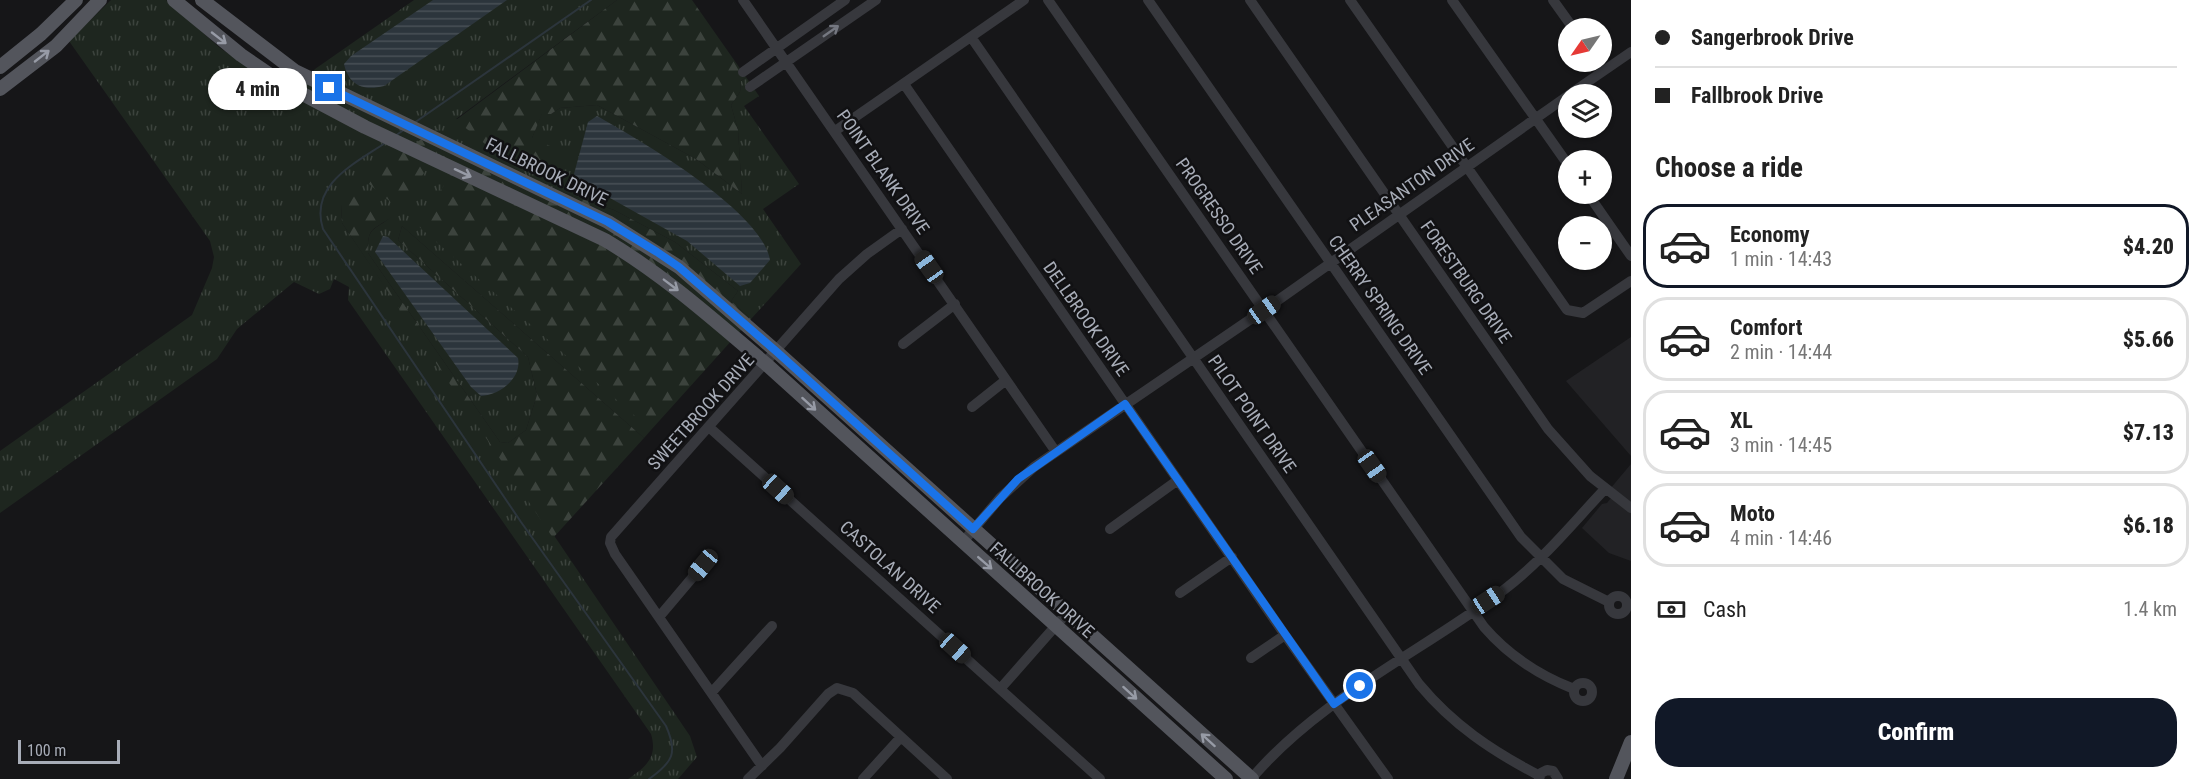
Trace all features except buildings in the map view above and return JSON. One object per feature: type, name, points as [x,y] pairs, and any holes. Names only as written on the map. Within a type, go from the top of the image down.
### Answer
[{"type":"main road","points":[[0,67],[41,34],[76,0]]},
{"type":"main road","points":[[2,85],[56,45],[100,0]]},
{"type":"main road","name":"FALLBROOK DRIVE","points":[[174,0],[215,35],[270,74],[365,127],[605,240],[639,260],[696,303],[766,364],[1226,779]]},
{"type":"main road","name":"FALLBROOK DRIVE","points":[[202,0],[279,60],[386,117],[433,137],[608,222],[679,267],[777,352],[1251,779]]},
{"type":"main road","points":[[270,74],[279,60]]},
{"type":"main road","points":[[382,135],[386,117]]},
{"type":"main road","points":[[639,260],[648,246]]},
{"type":"main road","points":[[851,443],[862,429]]},
{"type":"main road","points":[[1150,711],[1161,698]]},
{"type":"main road","points":[[1616,779],[1631,742]]},
{"type":"street","name":"POINT BLANK DRIVE","points":[[743,0],[1056,452]]},
{"type":"street","points":[[743,72],[845,0]]},
{"type":"street","points":[[750,87],[876,0]]},
{"type":"street","points":[[835,131],[1024,0]]},
{"type":"street","name":"PROGRESSO DRIVE","points":[[1048,0],[1472,610],[1495,639],[1514,657],[1551,680],[1574,689]]},
{"type":"street","name":"CHERRY SPRING DRIVE","points":[[1149,0],[1521,537],[1563,579],[1610,602]]},
{"type":"street","name":"FORESTBURG DRIVE","points":[[1250,0],[1548,429],[1572,458],[1604,490],[1631,508]]},
{"type":"street","points":[[1350,0],[1567,310],[1578,314],[1584,313],[1631,280]]},
{"type":"street","points":[[1452,0],[1558,150]]},
{"type":"street","points":[[1553,0],[1566,18]]},
{"type":"street","name":"PILOT POINT DRIVE","points":[[971,37],[1401,658],[1436,704],[1456,724],[1502,756],[1540,777],[1544,771],[1550,770],[1558,779]]},
{"type":"street","name":"PLEASANTON DRIVE","points":[[1612,61],[1631,52]]},
{"type":"street","name":"PLEASANTON DRIVE","points":[[1581,84],[1594,72]]},
{"type":"street","name":"DELLBROOK DRIVE","points":[[904,84],[1285,635],[1388,779]]},
{"type":"street","name":"PLEASANTON DRIVE","points":[[962,543],[1018,479],[1264,310],[1558,103]]},
{"type":"street","points":[[1595,204],[1631,256]]},
{"type":"street","name":"SWEETBROOK DRIVE","points":[[659,617],[610,543],[611,537],[710,428],[839,279],[867,254],[902,229]]},
{"type":"street","points":[[903,344],[955,304]]},
{"type":"street","points":[[972,407],[1006,380]]},
{"type":"street","name":"CASTOLAN DRIVE","points":[[710,428],[1000,689],[1093,777]]},
{"type":"street","points":[[1110,530],[1178,480]]},
{"type":"street","points":[[1251,779],[1293,734],[1503,590],[1541,559],[1604,490]]},
{"type":"street","points":[[1180,593],[1232,557]]},
{"type":"street","points":[[703,565],[659,617],[762,766]]},
{"type":"street","points":[[1000,689],[1067,613]]},
{"type":"street","points":[[712,692],[772,626]]},
{"type":"street","points":[[1251,658],[1285,635]]},
{"type":"street","points":[[748,779],[828,694],[837,688],[852,693],[947,779]]},
{"type":"street","points":[[863,779],[901,737]]},
{"type":"shaded area","points":[[433,0],[507,0],[384,86],[370,88],[354,82],[344,64],[351,56]]},
{"type":"shaded area","points":[[597,116],[669,159],[723,199],[746,220],[762,241],[770,260],[750,283],[740,286],[687,241],[601,193],[580,185],[574,174],[588,122]]},
{"type":"shaded area","points":[[383,236],[388,237],[518,358],[517,372],[502,389],[481,396],[471,387],[375,252]]},
{"type":"shaded area","points":[[1631,337],[1631,456],[1566,381]]},
{"type":"shaded area","points":[[1631,464],[1631,561],[1609,553],[1582,528],[1602,504],[1607,503],[1615,493],[1610,489]]},
{"type":"green space","points":[[111,0],[166,0],[220,48],[291,95],[315,69],[414,0],[617,0],[456,119],[532,138],[542,113],[551,114],[560,108],[597,105],[696,159],[742,194],[738,130],[731,105],[740,92],[741,81],[746,77],[759,96],[744,106],[799,184],[763,209],[801,264],[751,319],[731,301],[738,291],[675,242],[614,210],[562,192],[651,430],[644,438],[402,226],[398,240],[528,357],[537,395],[526,430],[508,443],[500,442],[368,253],[370,233],[391,217],[341,204],[342,223],[690,736],[697,757],[678,779],[628,779],[649,761],[653,749],[651,734],[348,300],[349,287],[334,279],[330,289],[319,294],[294,282],[237,329],[217,359],[0,513],[0,451],[192,315],[212,268],[214,257],[210,241],[69,41]]},
{"type":"green space","points":[[617,0],[692,0],[746,77],[741,81],[740,92],[731,105],[738,130],[742,194],[696,159],[597,105],[560,108],[551,114],[542,114],[532,138],[557,149],[553,163],[542,177],[490,148],[456,120]]},
{"type":"green space","points":[[437,129],[446,139],[400,210],[362,178]]},
{"type":"green space","points":[[465,154],[532,189],[562,192],[614,210],[675,242],[738,291],[731,301],[751,319],[651,430],[417,225]]},
{"type":"green space","points":[[355,184],[392,217],[372,230],[368,253],[500,442],[508,443],[526,430],[537,395],[528,357],[398,240],[402,226],[644,438],[553,538],[342,223],[341,204]]},
{"type":"waterway","points":[[414,123],[591,0]]},
{"type":"waterway","points":[[395,136],[405,129]]},
{"type":"waterway","points":[[385,143],[348,168],[328,188],[322,200],[320,214],[323,229],[521,522],[666,726],[672,743],[671,756],[668,762],[649,779]]},
{"type":"route","points":[[329,88],[608,222],[679,267],[973,529],[1018,479],[1125,404],[1334,704],[1360,686]]}]
